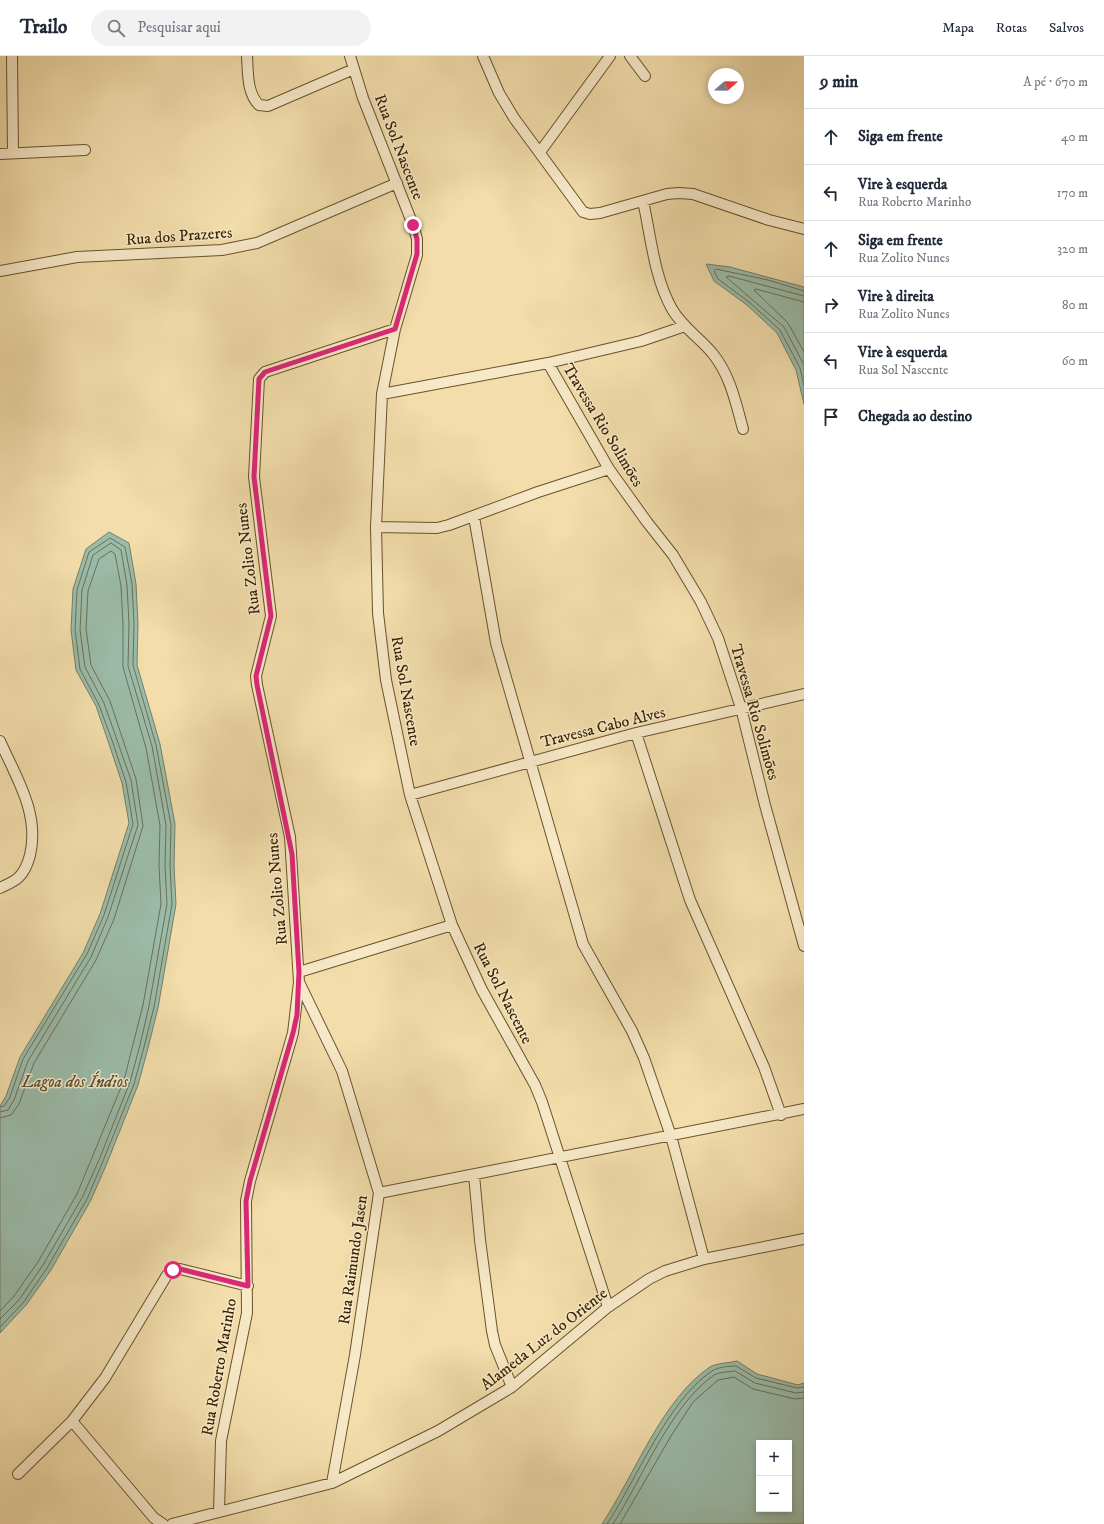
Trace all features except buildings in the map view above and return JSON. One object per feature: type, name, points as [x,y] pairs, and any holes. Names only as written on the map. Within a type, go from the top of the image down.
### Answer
[{"type":"street","points":[[12,56],[14,153]]},
{"type":"street","points":[[247,56],[250,90],[253,99],[259,105],[268,106],[354,69]]},
{"type":"street","name":"Rua Sol Nascente","points":[[350,56],[417,239],[417,254],[395,329],[382,394],[376,527],[378,613],[385,673],[410,794],[452,925],[482,990],[535,1085],[561,1157],[608,1307]]},
{"type":"street","points":[[483,56],[499,93],[514,118],[583,212],[600,214],[667,194],[693,194],[769,220],[804,230]]},
{"type":"street","points":[[540,152],[610,56]]},
{"type":"street","points":[[630,56],[645,76]]},
{"type":"street","points":[[0,154],[85,150]]},
{"type":"street","name":"Rua dos Prazeres","points":[[0,271],[77,258],[222,250],[257,243],[397,183]]},
{"type":"street","points":[[643,201],[660,280],[673,311],[685,326],[710,351],[725,373],[735,397],[743,429]]},
{"type":"street","points":[[382,394],[548,363],[641,341],[685,326]]},
{"type":"street","name":"Rua Zolito Nunes","points":[[299,977],[290,836],[256,676],[271,616],[254,477],[259,379],[265,372],[395,329]]},
{"type":"street","name":"Travessa Rio Solimões","points":[[548,363],[609,469],[643,517],[674,555],[701,602],[718,638],[741,708],[765,804],[804,946]]},
{"type":"street","points":[[376,527],[437,528],[474,517],[538,492],[609,469]]},
{"type":"street","points":[[474,517],[496,643],[529,762],[583,944],[632,1031],[644,1058],[671,1136],[704,1259]]},
{"type":"street","name":"Travessa Cabo Alves","points":[[410,794],[636,733],[804,694]]},
{"type":"street","points":[[636,733],[690,900],[759,1055],[781,1115]]},
{"type":"street","points":[[0,740],[29,807],[33,823],[32,846],[27,865],[19,877],[0,888]]},
{"type":"street","points":[[299,977],[452,925]]},
{"type":"street","name":"Rua Raimundo Jasen","points":[[299,977],[342,1071],[379,1193],[355,1355],[332,1483]]},
{"type":"street","name":"Rua Roberto Marinho","points":[[220,1511],[221,1440],[246,1319],[248,1286],[246,1201],[250,1181],[293,1033],[299,977]]},
{"type":"street","points":[[379,1193],[804,1110]]},
{"type":"street","points":[[474,1175],[480,1240],[492,1331],[495,1345],[512,1387]]},
{"type":"street","name":"Alameda Luz do Oriente","points":[[172,1524],[332,1483],[438,1431],[512,1387],[608,1307],[649,1279],[665,1271],[704,1259],[804,1239]]},
{"type":"street","points":[[18,1474],[72,1421],[105,1378],[167,1275],[173,1270],[180,1269],[248,1286]]},
{"type":"street","points":[[72,1421],[161,1523]]},
{"type":"water","points":[[706,264],[730,267],[804,287],[804,404],[796,370],[777,333],[747,305],[714,281]]},
{"type":"water","name":"Lagoa dos Índios","points":[[109,532],[129,543],[136,584],[138,624],[137,665],[160,744],[175,824],[174,866],[176,904],[158,1008],[148,1048],[138,1085],[107,1163],[91,1200],[51,1270],[26,1305],[0,1333],[0,1106],[6,1096],[20,1057],[83,953],[100,914],[129,823],[122,783],[96,706],[76,670],[71,630],[73,589],[86,549]]},
{"type":"water","points":[[737,1361],[757,1374],[798,1385],[804,1383],[804,1524],[602,1524],[663,1418],[677,1398],[693,1381],[710,1367]]},
{"type":"route","points":[[173,1270],[180,1269],[248,1286],[246,1201],[250,1181],[297,1015],[299,972],[290,836],[256,676],[271,616],[254,477],[259,379],[265,372],[395,329],[417,254],[417,239],[413,225]]}]
